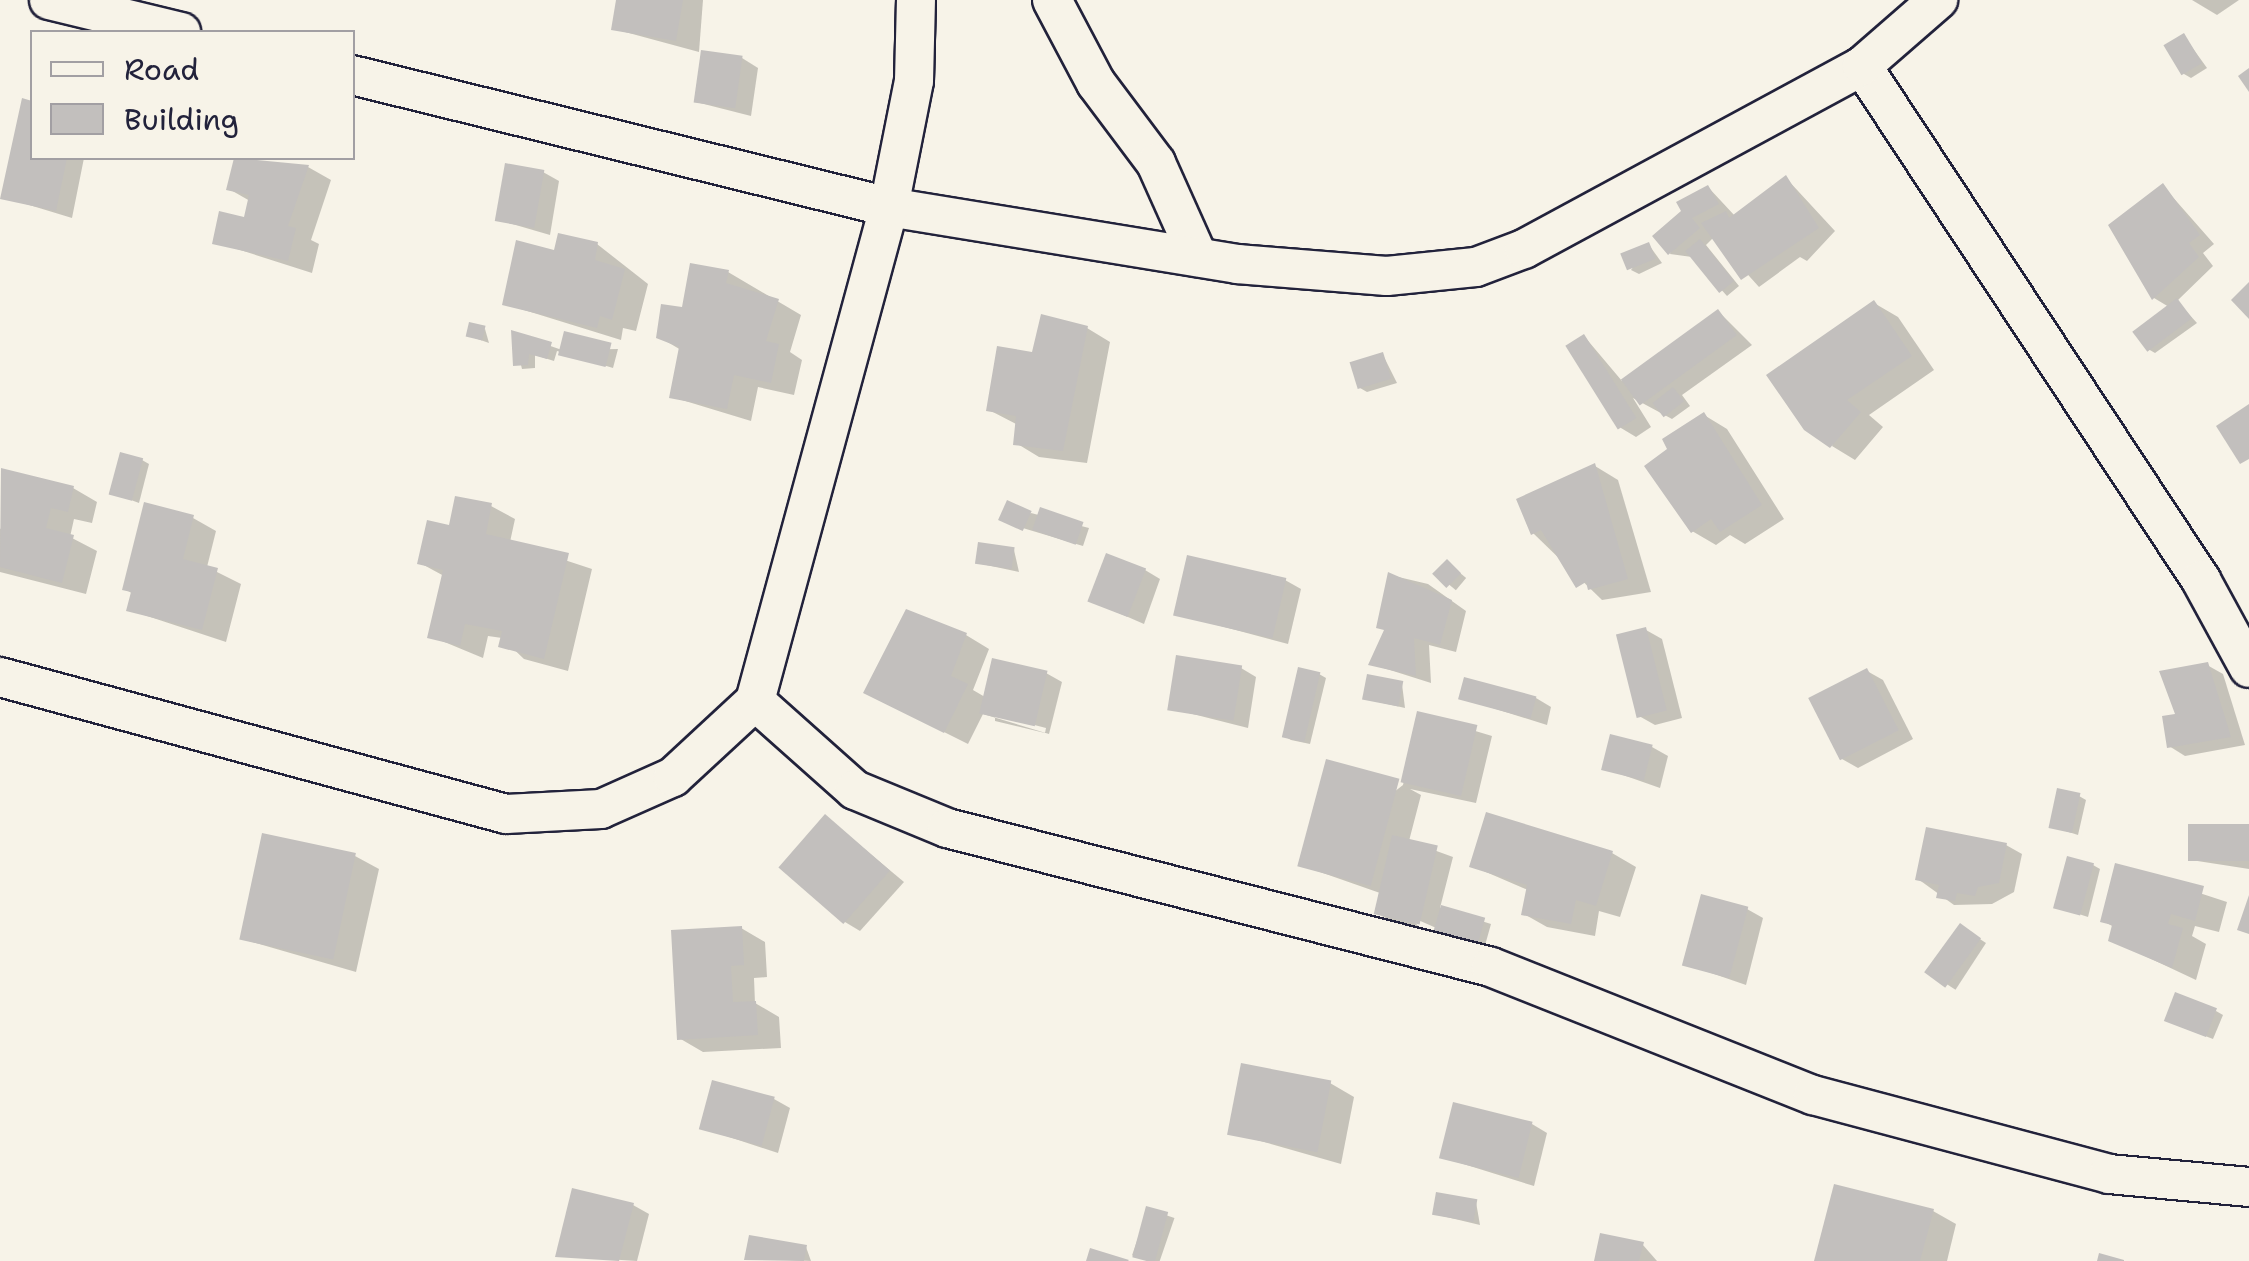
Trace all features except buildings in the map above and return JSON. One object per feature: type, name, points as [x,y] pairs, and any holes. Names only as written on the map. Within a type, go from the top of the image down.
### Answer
[{"type":"street","points":[[49,0],[173,30]]},
{"type":"street","points":[[0,677],[506,814],[601,809],[655,785],[755,701],[889,208],[914,81],[916,0]]},
{"type":"street","points":[[1052,0],[1096,84],[1156,163],[1198,257]]},
{"type":"street","points":[[355,76],[889,208],[1198,257],[1387,276],[1476,266],[1672,174],[1862,66],[1938,0]]},
{"type":"street","points":[[1862,66],[2201,580],[2249,668]]},
{"type":"street","points":[[755,701],[855,790],[947,828],[1491,967],[1812,1095],[2110,1174],[2249,1187]]}]
